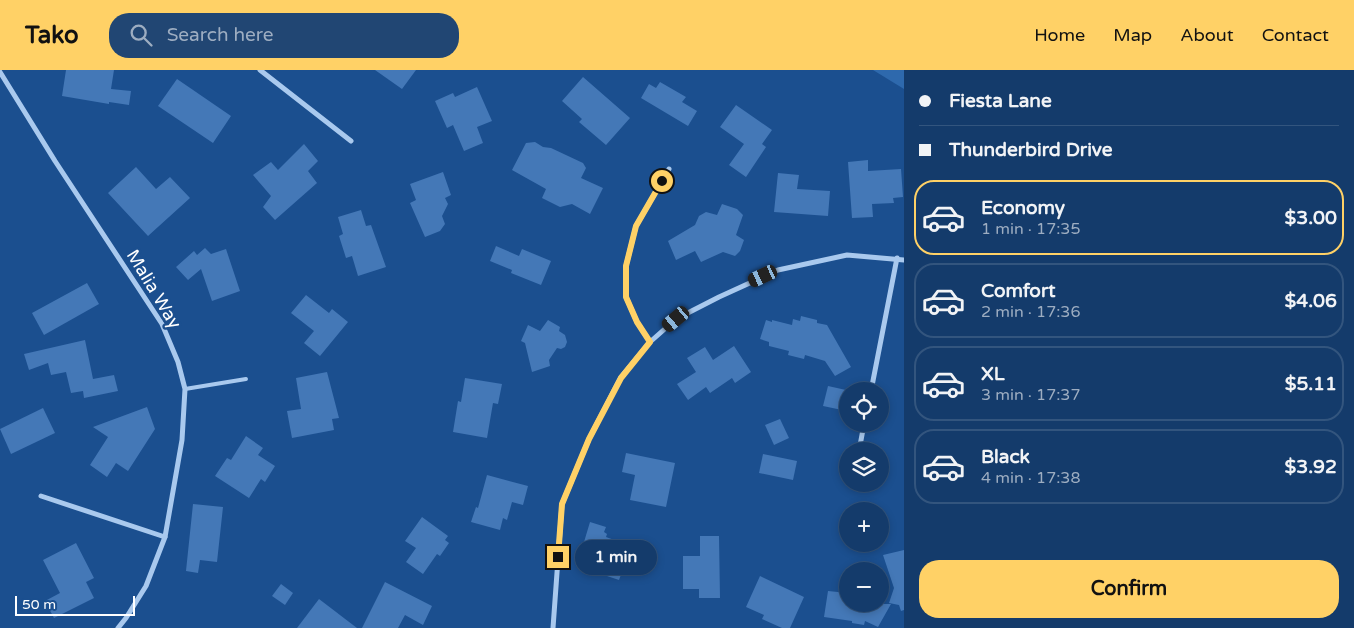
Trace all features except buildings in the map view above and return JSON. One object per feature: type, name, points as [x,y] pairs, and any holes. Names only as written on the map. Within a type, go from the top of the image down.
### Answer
[{"type":"street","points":[[264,71],[351,141]]},
{"type":"street","name":"Malia Way","points":[[0,72],[55,161],[162,324],[178,362],[185,390],[182,440],[165,537],[146,586],[118,628]]},
{"type":"street","points":[[650,342],[637,322],[626,297],[626,266],[636,226],[669,169]]},
{"type":"street","points":[[553,628],[562,504],[589,439],[621,378],[650,342],[676,319],[778,270],[847,254],[904,260]]},
{"type":"street","points":[[873,382],[897,258]]},
{"type":"street","points":[[41,496],[165,537]]},
{"type":"lane","points":[[185,390],[246,379]]},
{"type":"shaded area","points":[[873,70],[904,70],[904,89]]},
{"type":"route","points":[[558,557],[562,504],[589,439],[621,378],[650,342],[637,322],[626,297],[626,266],[636,226],[662,181]]}]
